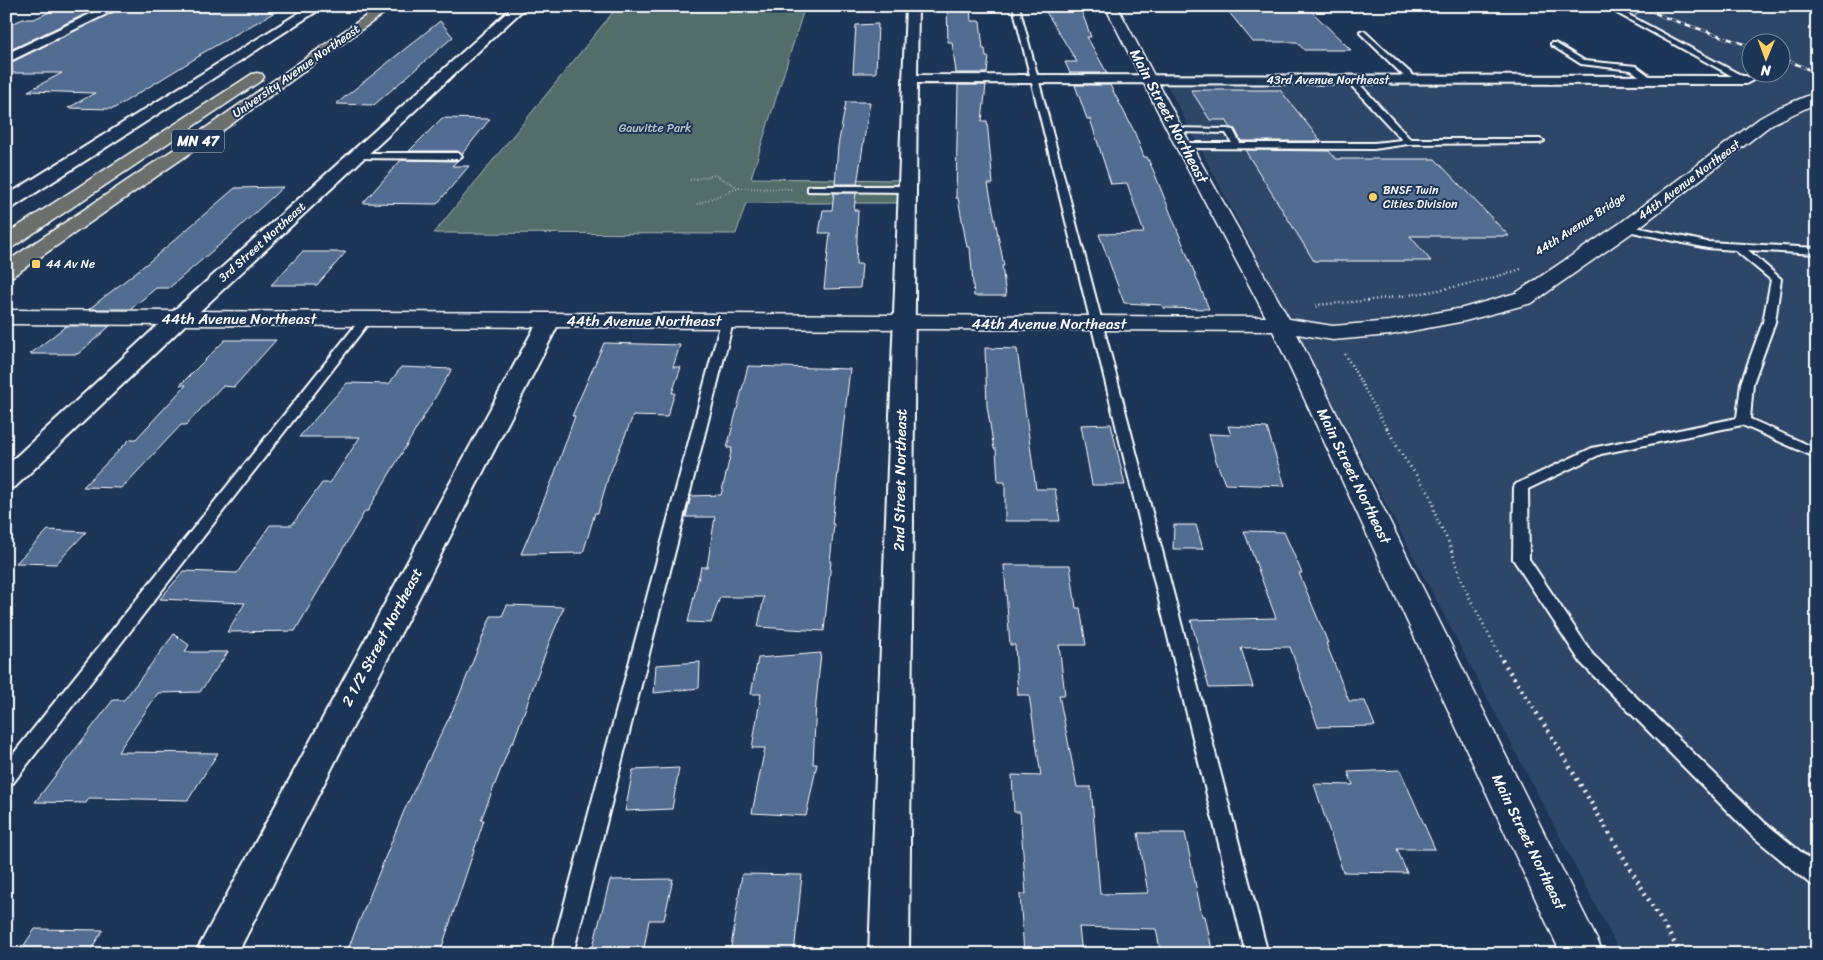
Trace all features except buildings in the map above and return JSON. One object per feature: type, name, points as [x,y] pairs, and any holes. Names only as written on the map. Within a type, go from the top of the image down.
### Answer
[{"type":"main road","name":"University Avenue Northeast","points":[[324,33],[364,6]]},
{"type":"main road","name":"University Avenue Northeast","points":[[6,272],[216,128],[388,6]]},
{"type":"main road","name":"University Avenue Northeast","points":[[6,242],[266,71]]},
{"type":"street","points":[[6,59],[117,6]]},
{"type":"street","points":[[6,204],[318,6]]},
{"type":"street","name":"3rd Street Northeast","points":[[6,481],[178,319],[521,6]]},
{"type":"street","name":"2nd Street Northeast","points":[[889,954],[912,6]]},
{"type":"street","name":"Main Street Northeast","points":[[1111,6],[1179,138],[1281,324],[1583,954]]},
{"type":"street","name":"43rd Avenue Northeast","points":[[911,79],[1740,80]]},
{"type":"street","name":"44th Avenue Northeast","points":[[6,317],[1097,324],[1281,324],[1323,318],[1390,328],[1465,314],[1524,298],[1626,228],[1766,121],[1817,97]]},
{"type":"street","name":"2 1/2 Street Northeast","points":[[215,954],[549,320]]},
{"type":"lane","points":[[6,10],[15,6]]},
{"type":"lane","points":[[1016,6],[1257,954]]},
{"type":"lane","points":[[1607,6],[1740,77]]},
{"type":"lane","points":[[1362,32],[1413,80]]},
{"type":"lane","points":[[1553,44],[1583,63],[1633,68],[1652,81]]},
{"type":"lane","points":[[1351,80],[1408,142]]},
{"type":"lane","points":[[1179,138],[1227,131],[1238,146]]},
{"type":"lane","points":[[1179,138],[1238,146],[1374,146],[1408,142],[1540,141]]},
{"type":"lane","points":[[357,156],[458,156]]},
{"type":"lane","points":[[811,189],[908,189]]},
{"type":"lane","points":[[1626,228],[1686,242],[1817,251]]},
{"type":"lane","points":[[1738,247],[1776,279],[1769,322],[1746,384],[1743,421]]},
{"type":"lane","points":[[6,777],[366,320]]},
{"type":"lane","points":[[562,954],[727,322]]},
{"type":"lane","points":[[1817,454],[1743,421],[1597,451],[1521,487],[1521,559],[1587,659],[1757,828],[1817,877]]},
{"type":"path","points":[[690,180],[714,175],[739,188]]},
{"type":"path","points":[[697,204],[739,188],[811,189]]},
{"type":"path","name":"44th Avenue Bridge","points":[[1323,318],[1402,299],[1452,290],[1525,268]]},
{"type":"path","points":[[1323,318],[1400,452],[1430,496],[1436,517],[1449,543],[1464,587],[1498,654],[1549,732],[1681,954]]},
{"type":"shaded area","points":[[1614,6],[1817,6],[1817,954],[1621,954],[1167,85],[1610,86],[1739,79]]},
{"type":"green space","name":"Gauvitte Park","points":[[618,6],[805,6],[751,178],[899,180],[898,203],[746,203],[736,234],[434,233]]},
{"type":"railway","points":[[1621,6],[1636,14]]},
{"type":"railway","points":[[1640,6],[1664,17],[1740,43]]},
{"type":"railway","points":[[1790,61],[1817,73]]},
{"type":"place","name":"BNSF Twin Cities Division","points":[[1373,197]]},
{"type":"place","name":"44 Av Ne","points":[[36,264]]}]
